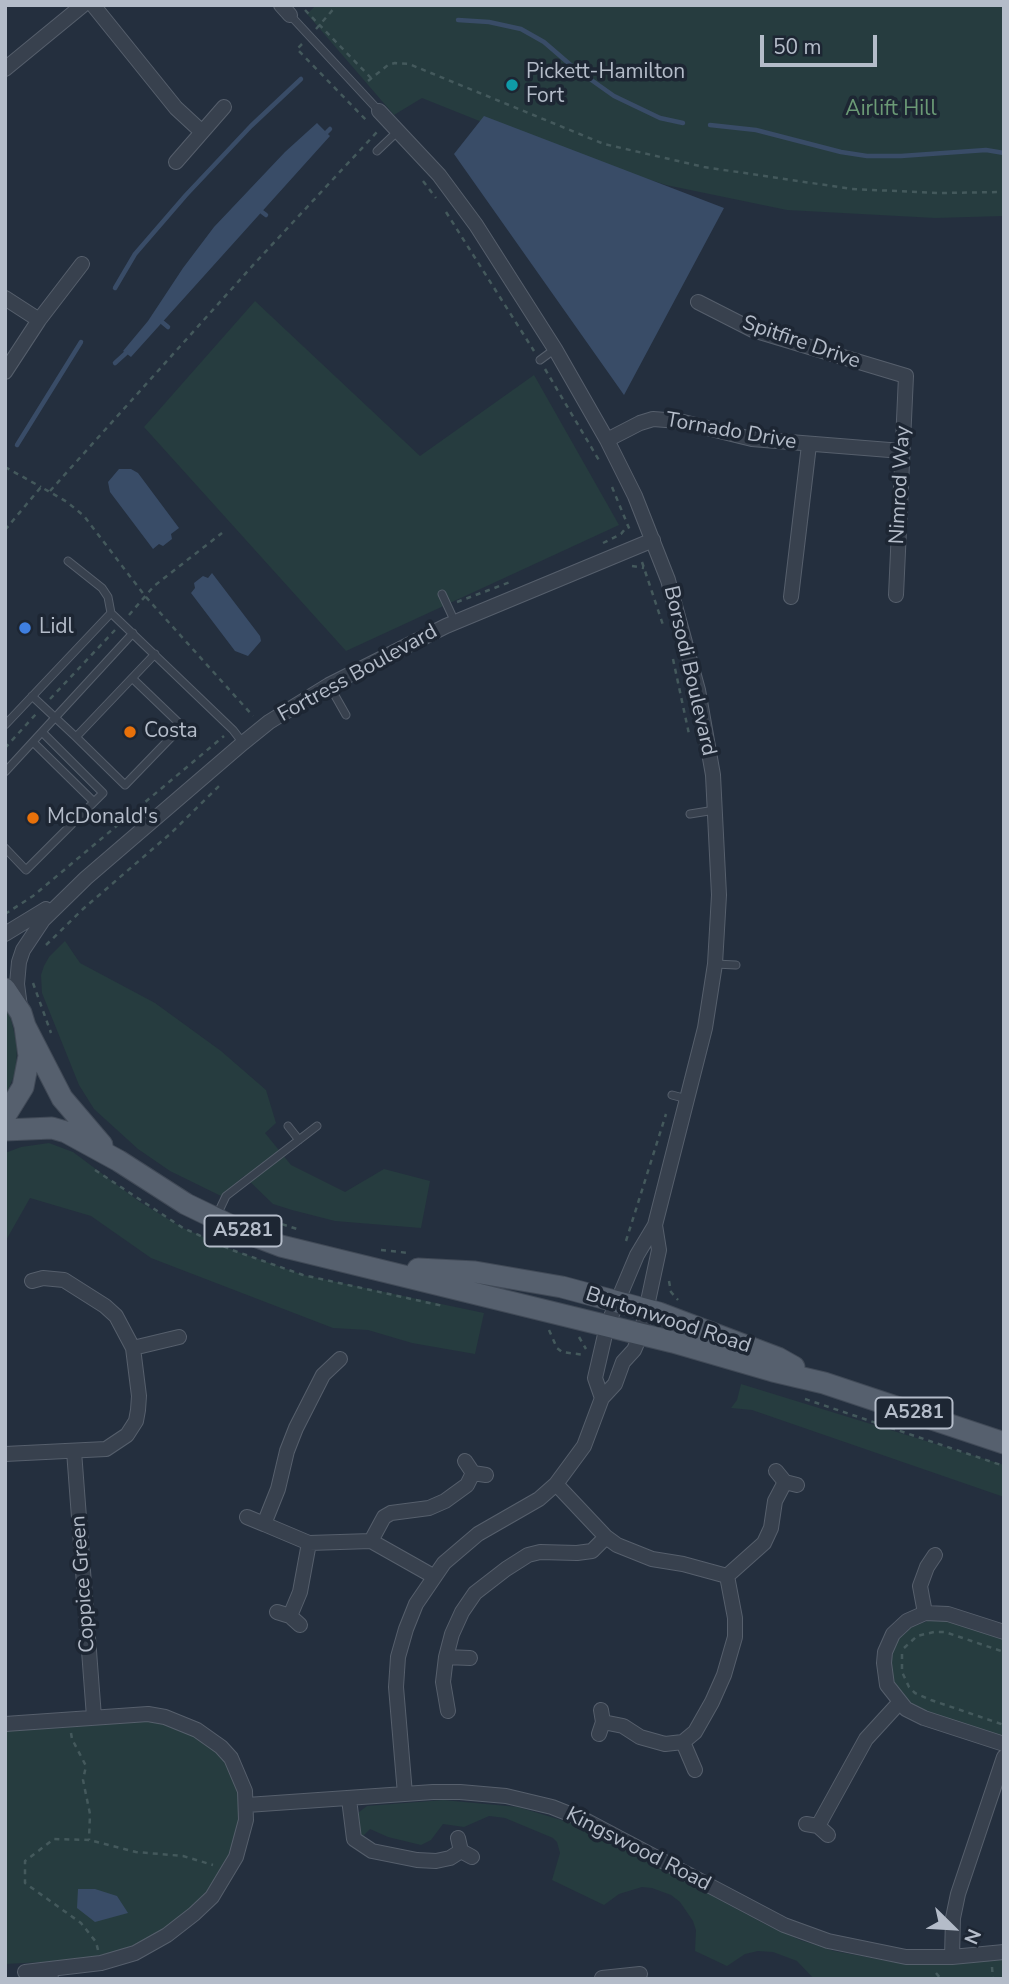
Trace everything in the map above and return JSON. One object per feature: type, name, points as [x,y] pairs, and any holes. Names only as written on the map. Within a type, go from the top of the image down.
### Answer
[{"type":"main road","name":"A5281","points":[[5,989],[23,1020],[29,1056],[23,1087],[5,1116]]},
{"type":"main road","name":"Burtonwood Road","points":[[23,1020],[62,1098],[93,1136],[119,1161]]},
{"type":"main road","name":"Burtonwood Road","points":[[5,1130],[60,1130],[119,1161],[186,1205],[244,1232],[310,1255],[382,1269],[824,1383],[1004,1443]]},
{"type":"main road","name":"Burtonwood Road","points":[[382,1269],[488,1274],[536,1281],[618,1302],[778,1358],[824,1383]]},
{"type":"street","points":[[5,69],[83,5]]},
{"type":"street","points":[[93,5],[176,108],[202,132]]},
{"type":"street","points":[[176,162],[223,107]]},
{"type":"street","name":"Borsodi Boulevard","points":[[379,111],[439,175],[476,225],[555,349],[607,440],[653,540],[684,634],[698,690],[713,775],[719,895],[715,964],[705,1028],[655,1225],[637,1255],[607,1326]]},
{"type":"street","points":[[5,372],[39,320],[82,264]]},
{"type":"street","points":[[5,298],[39,320]]},
{"type":"street","name":"Spitfire Drive","points":[[698,302],[753,330],[906,376]]},
{"type":"street","name":"Nimrod Way","points":[[896,595],[906,376]]},
{"type":"street","name":"Tornado Drive","points":[[607,440],[653,419],[679,421],[752,439],[902,451]]},
{"type":"street","points":[[791,597],[809,445]]},
{"type":"street","name":"Fortress Boulevard","points":[[23,1020],[18,998],[17,970],[23,950],[43,920],[67,894],[269,722],[329,685],[455,622],[653,540]]},
{"type":"street","name":"Fortress Boulevard","points":[[5,934],[67,894]]},
{"type":"street","name":"Borsodi Boulevard","points":[[641,1334],[659,1250],[655,1225]]},
{"type":"street","points":[[5,1454],[106,1449],[121,1440],[136,1421],[139,1396],[133,1348],[125,1329],[105,1306],[57,1278],[43,1278],[30,1283]]},
{"type":"street","points":[[602,1398],[595,1378],[607,1326]]},
{"type":"street","points":[[247,1805],[405,1794],[396,1687],[398,1657],[416,1604],[444,1563],[478,1534],[539,1499],[556,1484],[584,1446],[602,1398],[615,1384],[624,1362],[635,1350],[641,1334]]},
{"type":"street","points":[[133,1348],[179,1337]]},
{"type":"street","points":[[264,1524],[278,1489],[286,1451],[296,1428],[323,1375],[342,1358]]},
{"type":"street","name":"Coppice Green","points":[[74,1451],[94,1717]]},
{"type":"street","points":[[371,1541],[384,1517],[445,1501],[467,1485],[475,1470]]},
{"type":"street","points":[[727,1576],[764,1544],[771,1528],[775,1500],[786,1480]]},
{"type":"street","points":[[556,1484],[606,1537],[632,1552],[727,1576]]},
{"type":"street","points":[[247,1517],[309,1543],[371,1541],[433,1576]]},
{"type":"street","points":[[448,1711],[443,1682],[446,1657],[457,1623],[475,1593],[528,1555],[540,1552],[592,1551],[606,1537]]},
{"type":"street","points":[[289,1617],[300,1592],[309,1543]]},
{"type":"street","points":[[925,1614],[920,1586],[936,1553]]},
{"type":"street","points":[[601,1722],[623,1726],[640,1737],[655,1742],[683,1742],[695,1732],[703,1720],[732,1652],[735,1618],[727,1576]]},
{"type":"street","points":[[1004,1632],[948,1614],[925,1614],[900,1627],[893,1634],[885,1652],[884,1675],[887,1685],[906,1709],[924,1718],[1004,1744]]},
{"type":"street","points":[[446,1657],[470,1658]]},
{"type":"street","points":[[817,1829],[866,1739],[899,1703]]},
{"type":"street","points":[[5,1724],[148,1714],[174,1719],[221,1746],[231,1758],[244,1785],[247,1805],[243,1838],[236,1857],[212,1897],[167,1935],[135,1953],[101,1963],[50,1974],[24,1972]]},
{"type":"street","points":[[683,1742],[695,1770]]},
{"type":"street","points":[[952,1957],[953,1918],[958,1894],[1004,1757]]},
{"type":"street","name":"Kingswood Road","points":[[405,1794],[484,1794],[552,1807],[596,1825],[806,1934],[884,1954],[927,1958],[1004,1952]]},
{"type":"street","points":[[349,1799],[354,1839],[372,1851],[436,1861],[450,1858],[464,1848]]},
{"type":"street","points":[[602,1978],[640,1974]]},
{"type":"lane","points":[[291,9],[379,111]]},
{"type":"lane","points":[[377,151],[398,131]]},
{"type":"lane","points":[[541,362],[555,349]]},
{"type":"lane","points":[[68,561],[102,588],[108,597],[111,612],[243,743]]},
{"type":"lane","points":[[442,594],[455,622]]},
{"type":"lane","points":[[5,725],[111,612]]},
{"type":"lane","points":[[5,772],[133,633]]},
{"type":"lane","points":[[76,737],[155,654]]},
{"type":"lane","points":[[32,696],[125,785],[182,726],[132,678]]},
{"type":"lane","points":[[329,685],[346,715]]},
{"type":"lane","points":[[5,848],[26,870],[103,793],[42,732]]},
{"type":"lane","points":[[33,742],[94,802]]},
{"type":"lane","points":[[690,814],[715,810]]},
{"type":"lane","points":[[715,964],[736,965]]},
{"type":"lane","points":[[672,1095],[688,1099]]},
{"type":"lane","points":[[288,1126],[299,1140]]},
{"type":"lane","points":[[216,1219],[226,1196],[317,1126]]},
{"type":"path","points":[[320,25],[337,5]]},
{"type":"path","points":[[291,9],[320,25],[371,78],[388,65],[409,64],[604,144],[704,167],[852,190],[1004,192]]},
{"type":"path","points":[[50,491],[291,223],[378,133],[298,49]]},
{"type":"path","points":[[416,173],[437,200]]},
{"type":"path","points":[[444,209],[534,349]]},
{"type":"path","points":[[541,362],[604,470]]},
{"type":"path","points":[[5,467],[68,502],[84,516],[145,596],[253,716]]},
{"type":"path","points":[[610,482],[628,525]]},
{"type":"path","points":[[5,530],[41,487]]},
{"type":"path","points":[[5,748],[154,586],[222,533]]},
{"type":"path","points":[[630,567],[644,568],[664,629]]},
{"type":"path","points":[[671,654],[689,734]]},
{"type":"path","points":[[5,914],[33,896],[216,742]]},
{"type":"path","points":[[40,952],[52,937],[170,834],[226,778]]},
{"type":"path","points":[[33,975],[37,997],[51,1034]]},
{"type":"path","points":[[625,1247],[672,1095]]},
{"type":"path","points":[[668,1277],[671,1292],[684,1305]]},
{"type":"path","points":[[548,1326],[557,1348],[562,1352],[588,1355]]},
{"type":"path","points":[[797,1396],[1004,1466]]},
{"type":"path","points":[[1004,1652],[945,1632],[934,1632],[911,1640],[905,1647],[901,1664],[909,1687],[922,1697],[1004,1724]]},
{"type":"path","points":[[71,1731],[72,1739],[86,1766],[83,1780],[90,1814],[89,1840]]},
{"type":"path","points":[[99,1954],[96,1941],[81,1923],[25,1883],[25,1861],[54,1839],[89,1840],[136,1852],[183,1856],[219,1867]]},
{"type":"path","points":[[992,1964],[993,1979]]},
{"type":"green space","name":"Airlift Hill","points":[[316,5],[1004,5],[1004,216],[935,218],[787,210],[666,185],[527,140],[422,98],[394,115],[307,14]]},
{"type":"green space","points":[[255,301],[420,456],[534,375],[619,525],[346,651],[144,427]]},
{"type":"green space","points":[[65,941],[80,963],[155,1003],[221,1051],[266,1090],[276,1123],[265,1133],[291,1165],[345,1192],[384,1169],[430,1181],[421,1228],[335,1221],[292,1210],[273,1204],[244,1176],[221,1196],[170,1171],[138,1149],[94,1109],[79,1085],[42,993],[41,975],[44,966]]},
{"type":"green space","points":[[5,1009],[10,1016],[17,1043],[16,1071],[5,1097]]},
{"type":"green space","points":[[49,1143],[73,1152],[140,1202],[183,1228],[233,1250],[303,1275],[484,1313],[475,1354],[412,1343],[368,1330],[333,1328],[151,1258],[91,1216],[30,1198],[5,1242],[5,1153],[21,1147]]},
{"type":"green space","points":[[741,1384],[1004,1465],[1004,1497],[752,1410],[731,1408],[737,1400]]},
{"type":"green space","points":[[933,1619],[955,1622],[1004,1638],[1004,1738],[912,1707],[893,1685],[890,1659],[896,1641],[909,1628]]},
{"type":"green space","points":[[142,1720],[182,1728],[213,1749],[228,1765],[238,1791],[241,1819],[226,1862],[206,1892],[190,1909],[139,1943],[82,1960],[5,1964],[5,1731]]},
{"type":"green space","points":[[443,1800],[518,1807],[581,1826],[765,1924],[800,1940],[834,1951],[909,1965],[1004,1959],[1004,1979],[814,1979],[797,1961],[773,1952],[758,1951],[745,1954],[727,1966],[695,1951],[696,1930],[693,1921],[680,1902],[671,1895],[642,1887],[619,1894],[604,1905],[552,1880],[560,1853],[553,1838],[505,1818],[489,1816],[464,1827],[443,1824],[431,1840],[421,1845],[388,1837],[370,1829],[362,1837],[360,1834],[357,1819],[359,1812],[367,1806]]},
{"type":"water","points":[[484,116],[724,208],[624,395],[454,154]]},
{"type":"water","points":[[317,123],[330,136],[131,357],[123,351],[148,321],[214,227],[285,152]]},
{"type":"water","points":[[119,469],[131,469],[138,473],[179,528],[163,546],[159,544],[153,549],[110,492],[108,482]]},
{"type":"water","points":[[212,573],[260,636],[261,641],[248,656],[235,651],[191,593],[195,588],[194,583],[203,576],[208,578]]},
{"type":"water","points":[[78,1889],[95,1889],[117,1896],[128,1913],[95,1922],[77,1908]]},
{"type":"waterway","points":[[458,20],[489,22],[521,29],[544,42],[614,96],[660,118],[683,123]]},
{"type":"waterway","points":[[115,288],[135,254],[186,195],[251,126],[301,79]]},
{"type":"waterway","points":[[710,125],[756,130],[867,156],[986,150],[1004,153]]},
{"type":"waterway","points":[[327,132],[330,129]]},
{"type":"waterway","points":[[262,212],[266,215]]},
{"type":"waterway","points":[[162,322],[168,327]]},
{"type":"waterway","points":[[17,445],[81,342]]},
{"type":"waterway","points":[[115,363],[126,353]]},
{"type":"place","name":"Pickett-Hamilton Fort","points":[[512,85]]},
{"type":"place","name":"Lidl","points":[[25,628]]},
{"type":"place","name":"Costa","points":[[130,732]]},
{"type":"place","name":"McDonald's","points":[[33,818]]}]
